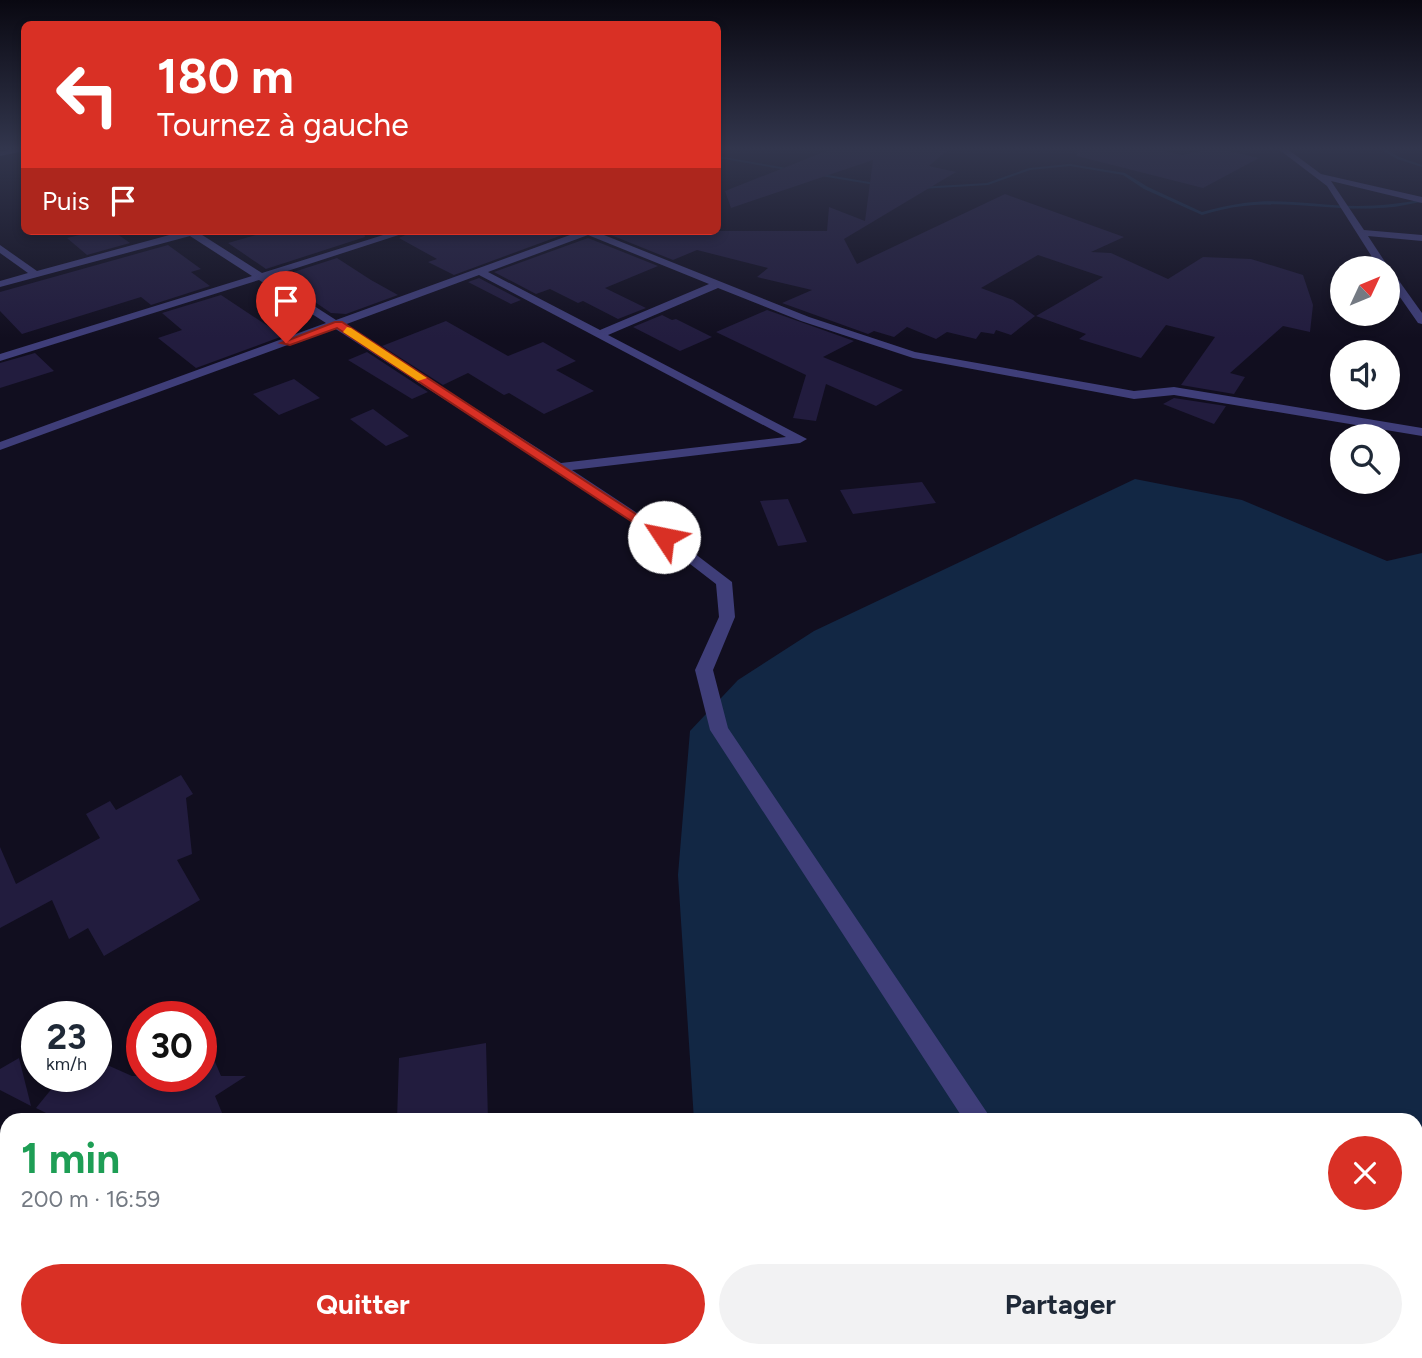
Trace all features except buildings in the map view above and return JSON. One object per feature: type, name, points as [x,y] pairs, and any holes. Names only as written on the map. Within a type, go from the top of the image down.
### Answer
[{"type":"street","points":[[1347,211],[1376,256]]},
{"type":"street","points":[[1359,232],[1422,238]]},
{"type":"street","points":[[0,284],[177,235]]},
{"type":"street","points":[[198,235],[559,467],[724,582],[727,617],[704,670],[719,730],[974,1113]]},
{"type":"street","points":[[0,358],[393,235]]},
{"type":"street","points":[[0,446],[579,235]]},
{"type":"street","points":[[595,235],[805,319],[913,355],[1134,395],[1174,391],[1422,432]]},
{"type":"street","points":[[0,248],[35,274]]},
{"type":"street","points":[[480,272],[800,439],[559,467]]},
{"type":"street","points":[[600,334],[718,284]]},
{"type":"street","points":[[1400,290],[1422,321]]},
{"type":"water","points":[[1135,479],[1242,500],[1387,561],[1422,553],[1422,1113],[694,1113],[678,875],[690,731],[738,680],[814,631]]},
{"type":"waterway","points":[[1196,211],[1202,214],[1212,211]]},
{"type":"slow traffic","points":[[347,330],[422,378]]},
{"type":"route","points":[[286,343],[338,324],[664,537]]}]
